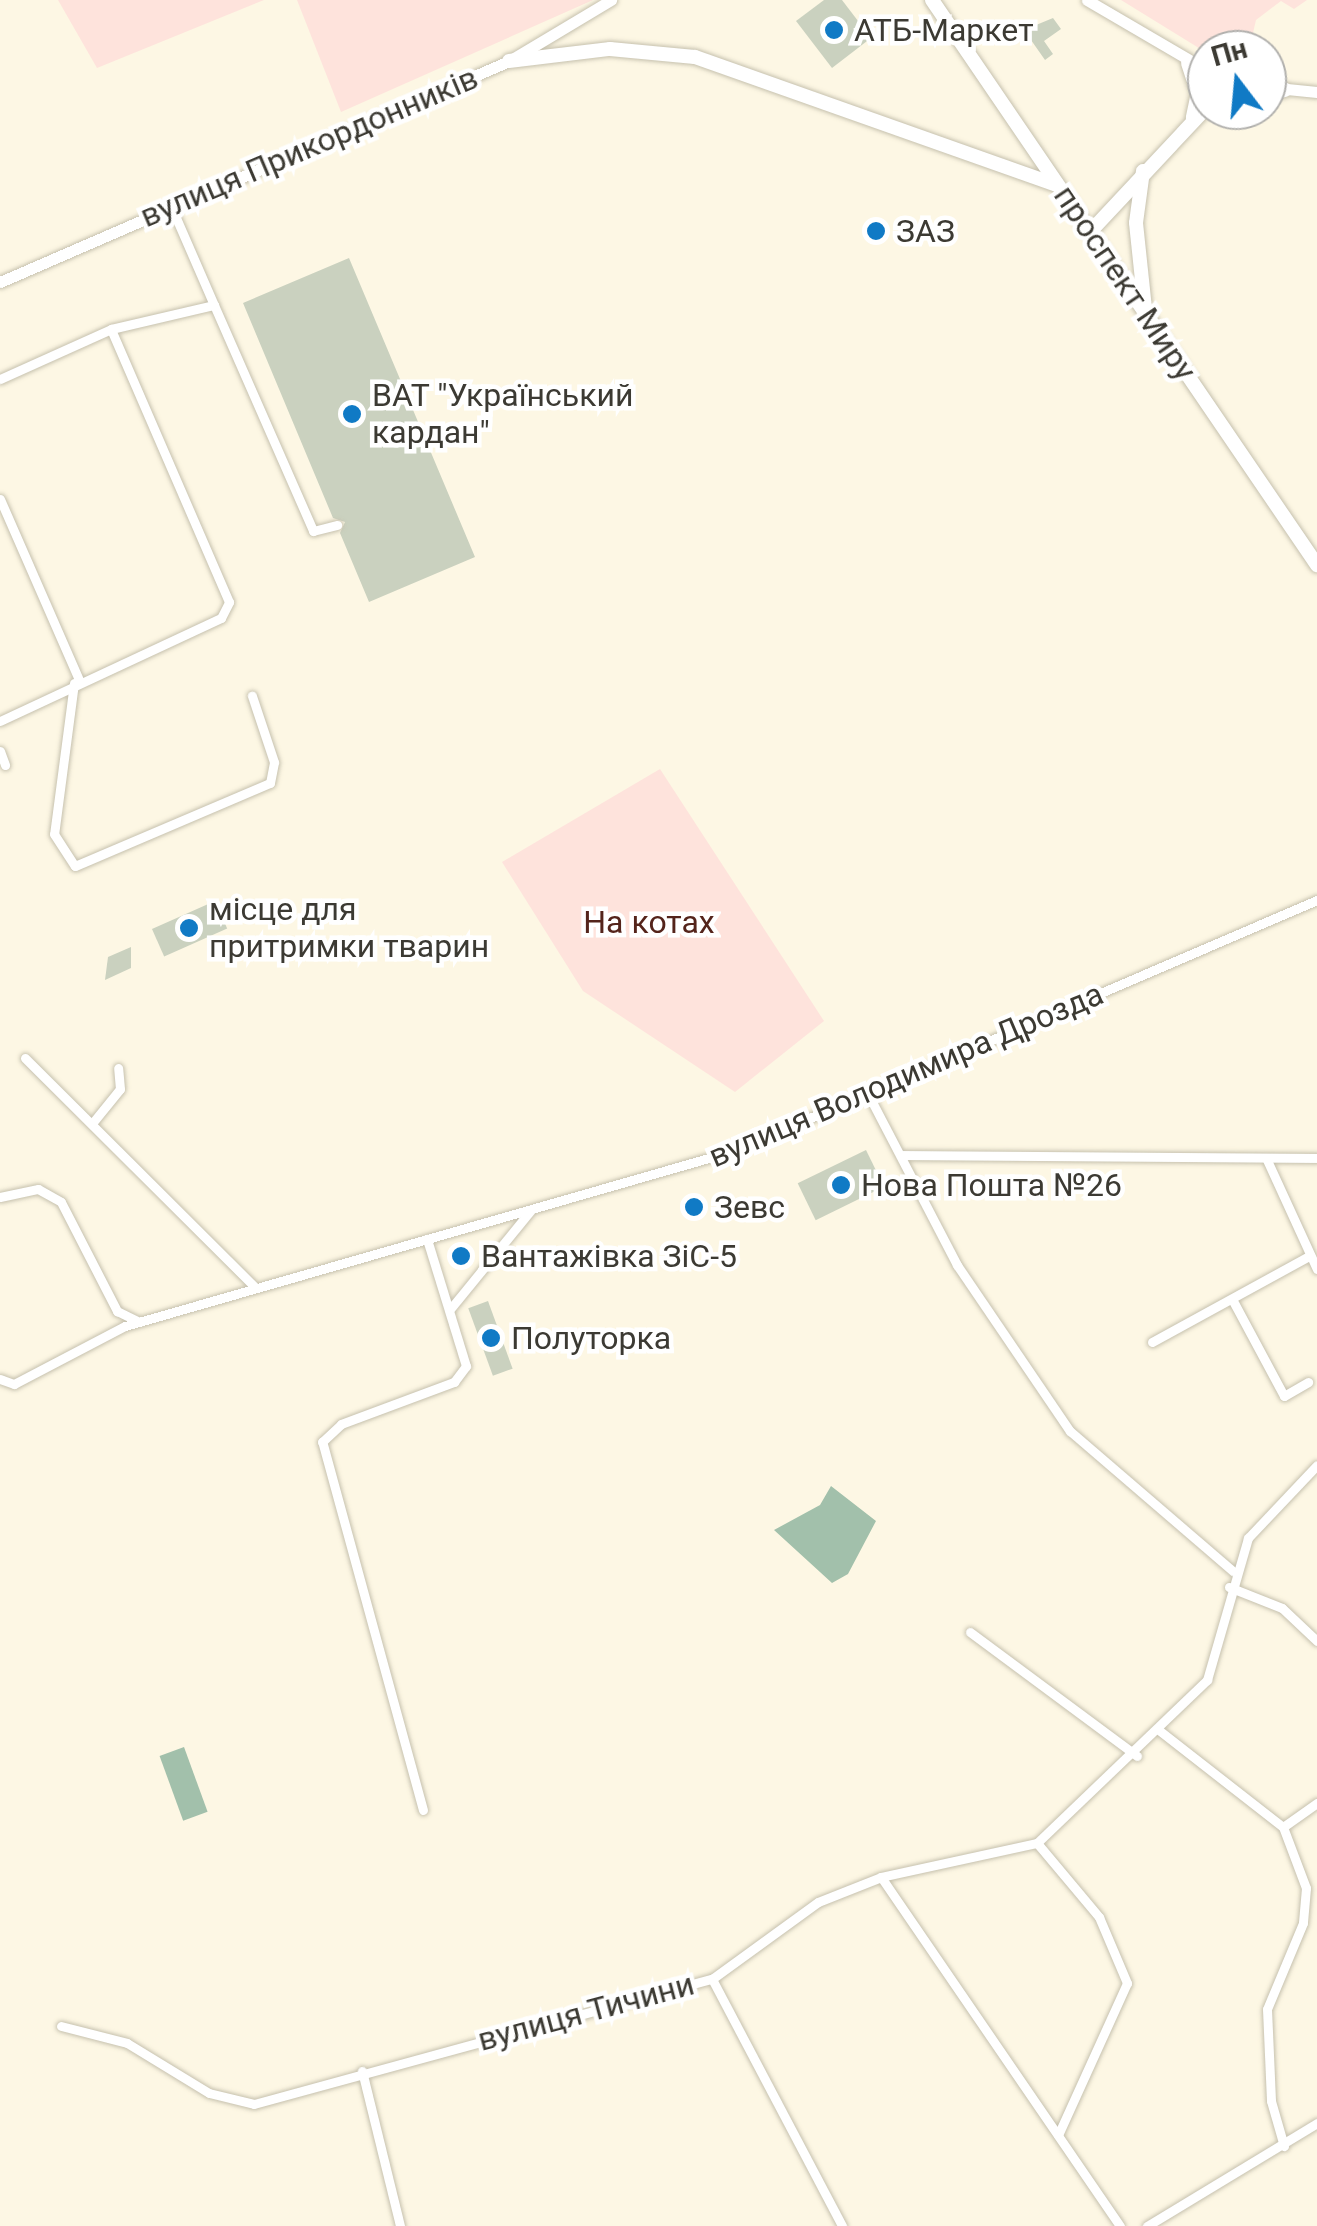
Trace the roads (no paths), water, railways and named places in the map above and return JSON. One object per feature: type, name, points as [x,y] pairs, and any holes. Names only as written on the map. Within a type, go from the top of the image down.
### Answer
[{"type":"main road","name":"проспект Миру","points":[[932,0],[1317,566]]},
{"type":"main road","points":[[509,61],[610,49],[695,57],[1058,185]]},
{"type":"main road","points":[[1090,232],[1144,165],[1187,126]]},
{"type":"main road","points":[[1144,165],[1136,223],[1145,314]]},
{"type":"street","name":"вулиця Прикордонників","points":[[0,282],[509,61],[611,0]]},
{"type":"street","points":[[1088,0],[1187,62]]},
{"type":"street","points":[[1287,90],[1317,92]]},
{"type":"street","points":[[170,206],[312,532],[337,525]]},
{"type":"street","points":[[0,379],[110,329],[214,305]]},
{"type":"street","points":[[0,721],[76,681],[221,618],[229,602],[130,386],[110,329]]},
{"type":"street","points":[[0,499],[76,681],[54,834],[75,866],[270,783],[274,762],[252,696]]},
{"type":"street","points":[[0,751],[5,765]]},
{"type":"street","name":"вулиця Володимира Дрозда","points":[[0,1380],[14,1384],[140,1322],[733,1152],[1317,900]]},
{"type":"street","points":[[24,1058],[94,1121],[256,1288]]},
{"type":"street","points":[[94,1121],[120,1088],[118,1068]]},
{"type":"street","points":[[868,1094],[958,1264],[1070,1431],[1233,1571]]},
{"type":"street","points":[[901,1155],[1317,1158]]},
{"type":"street","points":[[1267,1160],[1317,1269]]},
{"type":"street","points":[[0,1196],[38,1188],[61,1202],[117,1310],[140,1322]]},
{"type":"street","points":[[451,1308],[532,1209]]},
{"type":"street","points":[[422,1810],[322,1442],[341,1424],[454,1382],[466,1366],[427,1239]]},
{"type":"street","points":[[1152,1342],[1310,1256]]},
{"type":"street","points":[[1232,1298],[1284,1396],[1308,1382]]},
{"type":"street","points":[[112,1333],[117,1310]]},
{"type":"street","name":"вулиця Тичини","points":[[61,2026],[127,2043],[209,2093],[254,2104],[712,1979],[803,1910],[881,1877],[1037,1843],[1138,1756],[1207,1680],[1233,1571],[1273,1502],[1317,1465]]},
{"type":"street","points":[[1230,1587],[1282,1608],[1317,1641]]},
{"type":"street","points":[[970,1632],[1138,1756]]},
{"type":"street","points":[[1160,1731],[1283,1827],[1306,1888],[1303,1923],[1268,2009],[1272,2100],[1284,2146]]},
{"type":"street","points":[[1283,1827],[1317,1803]]},
{"type":"street","points":[[1037,1843],[1099,1917],[1127,1983],[1058,2135]]},
{"type":"street","points":[[881,1877],[1120,2226]]},
{"type":"street","points":[[712,1979],[842,2226]]},
{"type":"street","points":[[362,2072],[400,2226]]},
{"type":"street","points":[[1147,2226],[1317,2123]]},
{"type":"place","name":"АТБ-Маркет","points":[[834,30]]},
{"type":"place","name":"ЗАЗ","points":[[876,231]]},
{"type":"place","name":"ВАТ \"Український кардан\"","points":[[352,414]]},
{"type":"place","name":"місце для притримки тварин","points":[[189,928]]},
{"type":"place","name":"Нова Пошта №26","points":[[841,1185]]},
{"type":"place","name":"Зевс","points":[[694,1207]]},
{"type":"place","name":"Вантажівка ЗіС-5","points":[[461,1256]]},
{"type":"place","name":"Полуторка","points":[[491,1338]]},
{"type":"park label","name":"На котах","points":[[649,922]]}]
